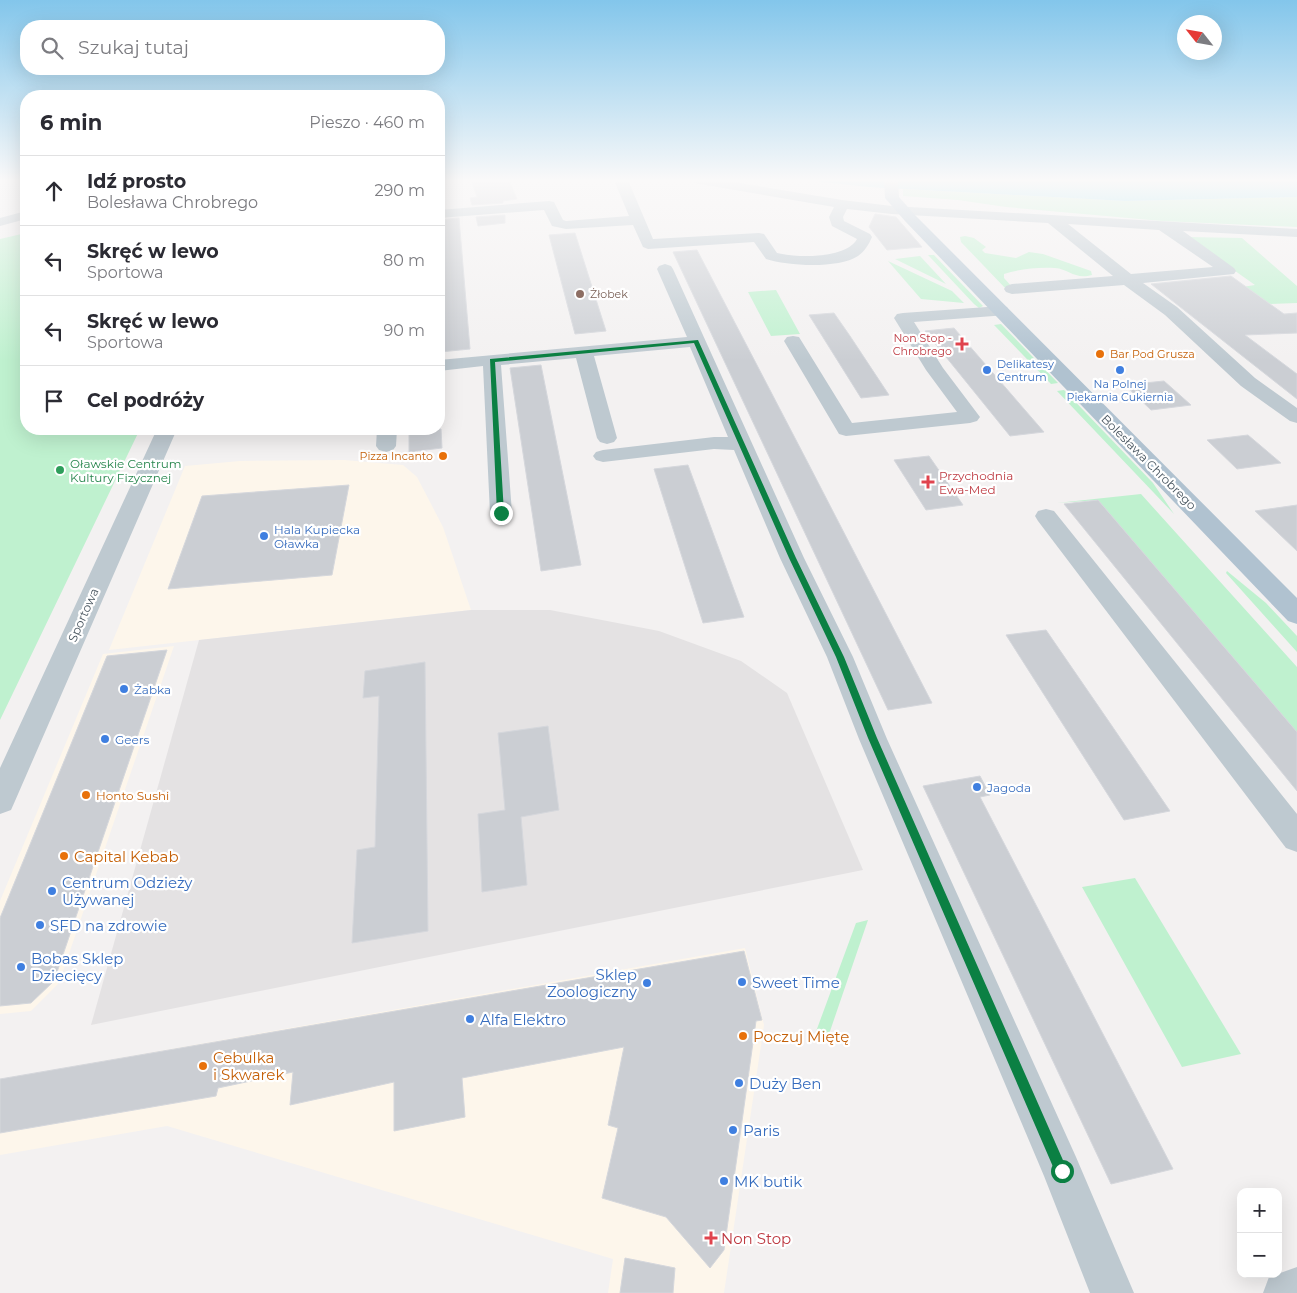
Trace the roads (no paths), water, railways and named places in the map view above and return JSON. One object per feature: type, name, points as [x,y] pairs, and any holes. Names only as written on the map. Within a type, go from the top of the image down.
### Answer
[{"type":"main road","name":"Bolesława Chrobrego","points":[[932,240],[1297,614]]},
{"type":"street","points":[[646,240],[648,244],[706,240]]},
{"type":"street","points":[[761,240],[771,256],[793,261],[850,254],[856,251],[864,240]]},
{"type":"street","points":[[1078,240],[1171,311],[1185,328],[1248,382],[1297,417]]},
{"type":"street","points":[[1012,289],[1228,271],[1187,240]]},
{"type":"street","points":[[665,269],[740,444],[840,657],[873,738],[1062,1171],[1112,1293]]},
{"type":"street","points":[[794,341],[846,430],[970,417],[935,370],[903,318],[1000,311]]},
{"type":"street","points":[[445,365],[696,341]]},
{"type":"street","points":[[585,351],[605,447],[714,443],[740,444]]},
{"type":"street","points":[[492,361],[501,513]]},
{"type":"street","name":"Sportowa","points":[[0,801],[164,435]]},
{"type":"street","points":[[1046,516],[1297,838]]},
{"type":"street","points":[[1285,1293],[1297,1290]]},
{"type":"place","name":"Żłobek","points":[[580,294]]},
{"type":"place","name":"Non Stop - Chrobrego","points":[[962,344]]},
{"type":"place","name":"Bar Pod Grusza","points":[[1100,354]]},
{"type":"place","name":"Delikatesy Centrum","points":[[987,370]]},
{"type":"place","name":"Na Polnej Piekarnia Cukiernia","points":[[1120,370]]},
{"type":"place","name":"Pizza Incanto","points":[[443,456]]},
{"type":"place","name":"Oławskie Centrum Kultury Fizycznej","points":[[60,470]]},
{"type":"place","name":"Przychodnia Ewa-Med","points":[[928,482]]},
{"type":"place","name":"Hala Kupiecka Oławka","points":[[264,536]]},
{"type":"place","name":"Żabka","points":[[124,689]]},
{"type":"place","name":"Geers","points":[[105,739]]},
{"type":"place","name":"Jagoda","points":[[977,787]]},
{"type":"place","name":"Honto Sushi","points":[[86,795]]},
{"type":"place","name":"Capital Kebab","points":[[64,856]]},
{"type":"place","name":"Centrum Odzieży Używanej","points":[[52,891]]},
{"type":"place","name":"SFD na zdrowie","points":[[40,925]]},
{"type":"place","name":"Bobas Sklep Dziecięcy","points":[[21,967]]},
{"type":"place","name":"Sweet Time","points":[[742,982]]},
{"type":"place","name":"Sklep Zoologiczny","points":[[647,983]]},
{"type":"place","name":"Alfa Elektro","points":[[470,1019]]},
{"type":"place","name":"Poczuj Miętę","points":[[743,1036]]},
{"type":"place","name":"Cebulka i Skwarek","points":[[203,1066]]},
{"type":"place","name":"Duży Ben","points":[[739,1083]]},
{"type":"place","name":"Paris","points":[[733,1130]]},
{"type":"place","name":"MK butik","points":[[724,1181]]},
{"type":"place","name":"Non Stop","points":[[711,1238]]}]
